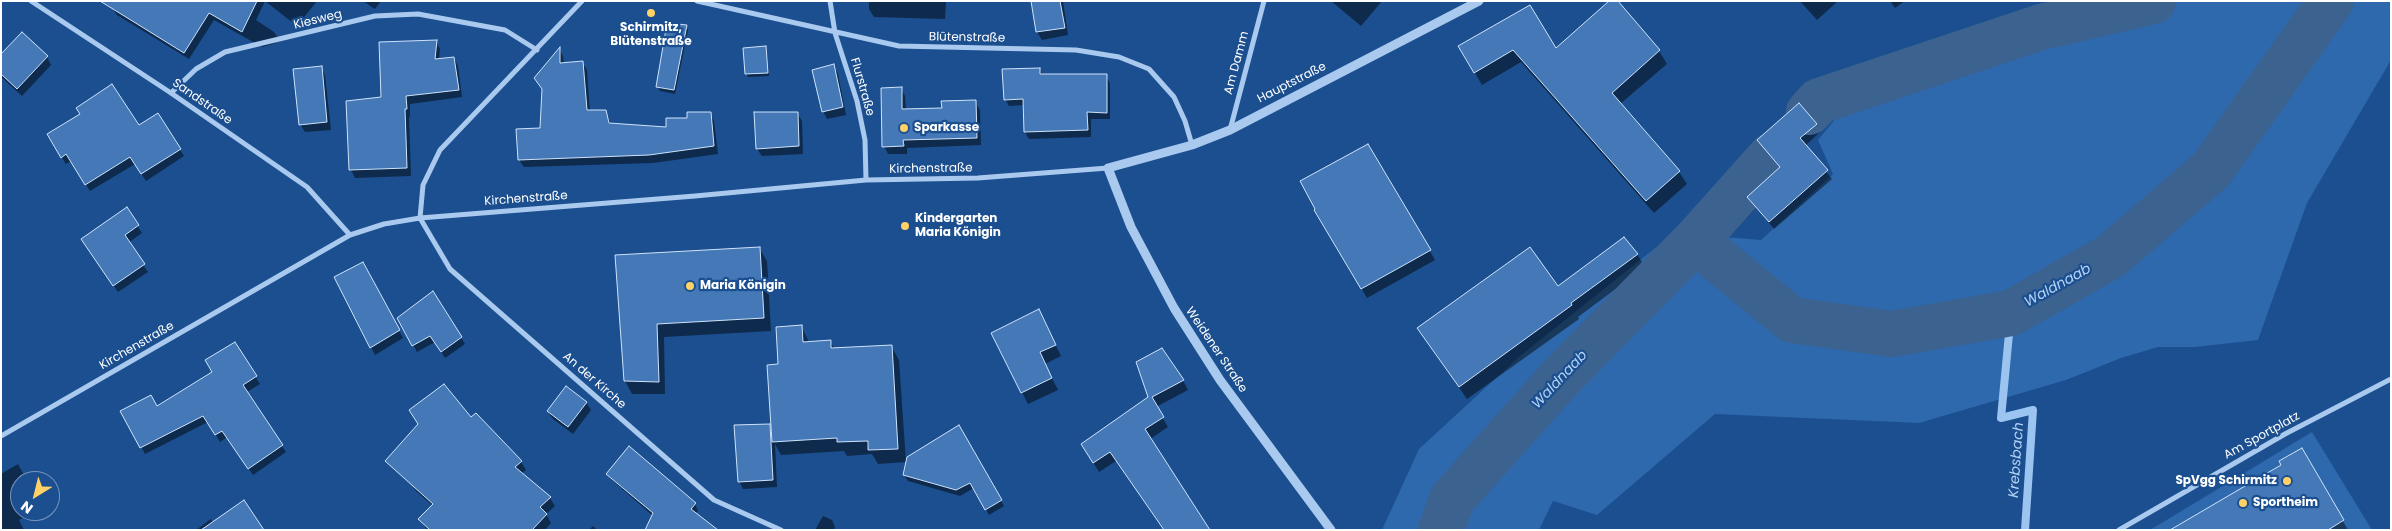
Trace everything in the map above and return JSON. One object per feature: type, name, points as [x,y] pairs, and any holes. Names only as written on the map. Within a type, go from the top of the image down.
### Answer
[{"type":"street","name":"Sandstraße","points":[[31,1],[171,93],[307,187],[350,235]]},
{"type":"street","points":[[420,218],[423,185],[440,150],[582,1]]},
{"type":"street","name":"Blütenstraße","points":[[697,1],[898,46],[1076,50],[1119,57],[1149,68],[1174,97],[1185,121],[1192,144]]},
{"type":"street","name":"Flurstraße","points":[[830,1],[835,33],[857,101],[865,140],[866,180]]},
{"type":"street","name":"Am Damm","points":[[1230,130],[1264,1]]},
{"type":"street","name":"Hauptstraße","points":[[1108,168],[1192,144],[1230,130],[1479,1]]},
{"type":"street","name":"Kiesweg","points":[[171,93],[196,69],[225,52],[375,16],[418,14],[505,30],[537,50]]},
{"type":"street","name":"Kirchenstraße","points":[[1,436],[350,235],[384,224],[420,218],[866,180],[978,178],[1108,168]]},
{"type":"street","name":"Weidener Straße","points":[[1108,168],[1130,227],[1174,308],[1220,380],[1331,530]]},
{"type":"street","name":"An der Kirche","points":[[420,218],[450,268],[706,494],[714,500],[781,530]]},
{"type":"street","name":"Am Sportplatz","points":[[2119,530],[2285,434],[2391,380]]},
{"type":"shaded area","points":[[2065,1],[2391,1],[2391,60],[2307,203],[2258,340],[2195,347],[2158,347],[2121,358],[2066,380],[1919,423],[1715,414],[1597,515],[1553,501],[1539,530],[1382,530],[1419,449],[1520,356],[1674,233],[1761,240],[1833,174],[1818,140],[1840,113],[2018,58]]},
{"type":"shaded area","name":"SpVgg Schirmitz","points":[[2312,432],[2372,530],[2150,530]]},
{"type":"building","points":[[100,1],[257,1],[242,32],[209,13],[184,53]]},
{"type":"building","points":[[1031,1],[1060,1],[1065,28],[1036,32]]},
{"type":"building","points":[[1609,1],[1618,1],[1660,50],[1612,93],[1680,171],[1646,201],[1513,50],[1474,73],[1458,46],[1530,5],[1556,48]]},
{"type":"building","points":[[667,23],[687,25],[674,90],[656,87]]},
{"type":"building","points":[[22,32],[48,56],[17,89],[1,74],[1,54]]},
{"type":"building","points":[[437,40],[435,59],[454,57],[459,90],[406,96],[407,168],[349,170],[346,101],[381,97],[379,42]]},
{"type":"building","points":[[766,46],[768,73],[745,74],[743,48]]},
{"type":"building","points":[[560,47],[560,63],[583,61],[587,110],[606,110],[609,123],[666,127],[666,118],[687,118],[687,112],[711,112],[714,146],[649,155],[518,160],[516,129],[540,128],[542,89],[534,78]]},
{"type":"building","points":[[834,64],[843,107],[822,112],[812,70]]},
{"type":"building","points":[[322,66],[327,122],[299,125],[293,69]]},
{"type":"building","points":[[1040,68],[1040,74],[1107,74],[1107,113],[1087,112],[1088,130],[1024,132],[1023,99],[1004,100],[1002,69]]},
{"type":"building","points":[[112,84],[139,125],[158,113],[181,149],[141,174],[130,157],[85,185],[66,154],[61,158],[47,134],[80,114],[76,108]]},
{"type":"building","points":[[902,87],[902,109],[942,108],[941,101],[976,100],[977,138],[903,140],[904,146],[882,147],[881,88]]},
{"type":"building","points":[[1799,103],[1817,124],[1800,138],[1828,170],[1769,222],[1747,197],[1780,167],[1757,140]]},
{"type":"building","points":[[754,112],[798,112],[799,146],[756,149]]},
{"type":"building","points":[[1368,144],[1431,250],[1361,289],[1314,210],[1300,181]]},
{"type":"building","points":[[127,207],[139,225],[125,235],[145,264],[113,286],[81,239]]},
{"type":"building","points":[[1624,237],[1638,254],[1571,303],[1572,305],[1459,387],[1417,328],[1530,247],[1558,286]]},
{"type":"building","name":"Maria Königin","points":[[760,247],[764,318],[657,324],[659,382],[624,381],[615,255]]},
{"type":"building","points":[[363,262],[400,330],[370,348],[334,277]]},
{"type":"building","points":[[433,291],[462,337],[441,352],[430,336],[412,346],[397,318]]},
{"type":"building","points":[[1039,309],[1056,345],[1040,352],[1052,378],[1021,393],[991,333]]},
{"type":"building","points":[[802,325],[803,342],[831,340],[831,348],[892,345],[898,449],[868,450],[868,441],[837,442],[837,438],[772,442],[767,365],[778,364],[776,327]]},
{"type":"building","points":[[235,342],[257,376],[243,385],[283,445],[248,469],[222,431],[215,435],[203,416],[140,448],[120,411],[151,395],[157,406],[212,372],[205,360]]},
{"type":"building","points":[[1162,348],[1184,380],[1152,397],[1164,417],[1145,429],[1210,530],[1164,530],[1110,452],[1093,463],[1081,444],[1148,397],[1136,362]]},
{"type":"building","points":[[444,384],[471,417],[476,413],[522,461],[515,467],[551,497],[540,507],[547,514],[532,530],[430,530],[418,519],[433,504],[385,461],[418,424],[409,410]]},
{"type":"building","points":[[566,386],[587,402],[568,427],[547,411]]},
{"type":"building","points":[[770,424],[773,480],[738,482],[734,425]]},
{"type":"building","points":[[959,425],[1002,500],[985,510],[970,483],[956,490],[903,475],[907,457]]},
{"type":"building","points":[[629,446],[696,503],[691,509],[718,530],[645,530],[653,513],[606,474]]},
{"type":"building","name":"SpVgg Schirmitz","points":[[2302,448],[2344,520],[2328,530],[2170,530],[2281,465],[2279,461]]},
{"type":"building","points":[[244,500],[264,530],[201,530]]},
{"type":"waterway","name":"Waldnaab","points":[[1809,112],[1819,101],[2041,27],[2153,1]]},
{"type":"waterway","name":"Waldnaab","points":[[1695,241],[1792,320],[1892,334],[2011,313],[2111,256],[2211,170],[2331,1]]},
{"type":"waterway","name":"Waldnaab","points":[[1441,530],[1452,499],[1562,376],[1695,241],[1771,156]]},
{"type":"waterway","name":"Krebsbach","points":[[2011,313],[2001,418],[2033,410],[2025,530]]},
{"type":"place","name":"Schirmitz, Blütenstraße","points":[[651,13]]},
{"type":"place","name":"Sparkasse","points":[[904,128]]},
{"type":"place","name":"Kindergarten Maria Königin","points":[[905,226]]},
{"type":"place","name":"Maria Königin","points":[[690,286]]},
{"type":"place","name":"SpVgg Schirmitz","points":[[2287,481]]},
{"type":"place","name":"Sportheim","points":[[2243,503]]}]
